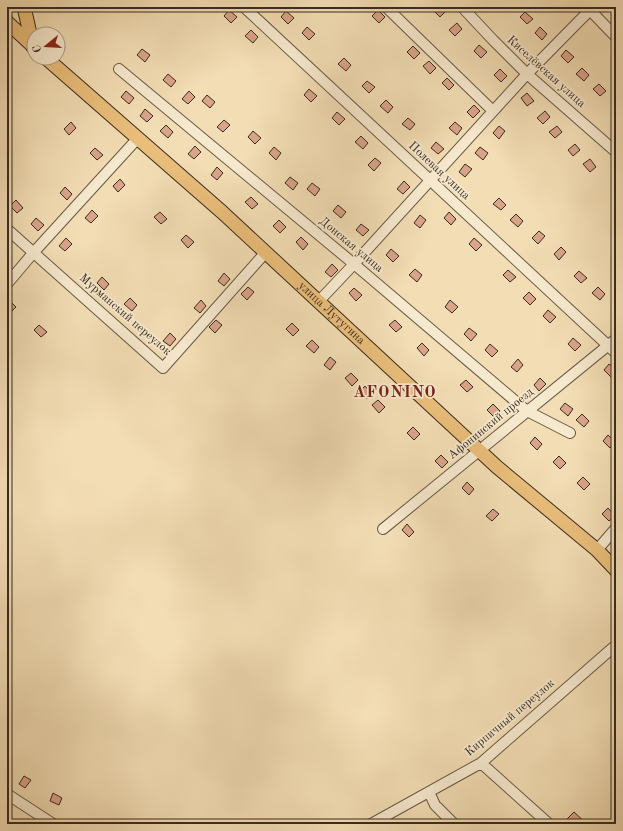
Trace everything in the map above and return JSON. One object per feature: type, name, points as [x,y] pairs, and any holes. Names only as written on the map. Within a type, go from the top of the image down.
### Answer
[{"type":"main road","points":[[24,7],[29,26]]},
{"type":"main road","points":[[7,22],[26,40]]},
{"type":"main road","name":"улица Лутугина","points":[[55,66],[222,212],[497,467],[597,550],[616,570]]},
{"type":"street","name":"Полевая улица","points":[[244,7],[616,353]]},
{"type":"street","points":[[386,7],[493,111]]},
{"type":"street","name":"Киселёвская улица","points":[[462,7],[492,40],[527,74],[616,152]]},
{"type":"street","points":[[319,301],[588,8],[616,37]]},
{"type":"street","name":"Донская улица","points":[[119,69],[354,264],[527,411],[570,433]]},
{"type":"street","points":[[7,284],[34,252],[138,138]]},
{"type":"street","name":"Мурманский переулок","points":[[7,229],[163,368],[266,252]]},
{"type":"street","name":"Афонинский проезд","points":[[383,529],[616,339]]},
{"type":"street","points":[[597,550],[616,528]]},
{"type":"street","name":"Кирпичный переулок","points":[[371,824],[481,763],[616,645]]},
{"type":"street","points":[[481,763],[549,824]]},
{"type":"street","points":[[429,792],[435,805],[454,824]]},
{"type":"street","points":[[7,794],[53,824]]},
{"type":"building","points":[[436,7],[441,7],[446,11],[440,17],[433,10]]},
{"type":"building","points":[[229,10],[237,17],[231,23],[224,16]]},
{"type":"building","points":[[378,10],[385,17],[379,23],[372,16]]},
{"type":"building","points":[[286,11],[294,18],[288,24],[281,17]]},
{"type":"building","points":[[525,12],[533,19],[527,24],[520,17]]},
{"type":"building","points":[[457,23],[462,29],[455,36],[449,30]]},
{"type":"building","points":[[307,27],[315,34],[309,40],[302,33]]},
{"type":"building","points":[[540,27],[547,34],[542,40],[535,33]]},
{"type":"building","points":[[251,30],[258,37],[253,43],[245,36]]},
{"type":"building","points":[[479,45],[487,52],[481,58],[474,51]]},
{"type":"building","points":[[413,46],[420,53],[414,59],[407,52]]},
{"type":"building","points":[[142,49],[150,55],[145,62],[137,55]]},
{"type":"building","points":[[566,50],[574,57],[568,63],[561,56]]},
{"type":"building","points":[[344,58],[351,65],[346,71],[338,64]]},
{"type":"building","points":[[429,61],[436,68],[430,74],[423,66]]},
{"type":"building","points":[[582,68],[589,75],[584,81],[576,74]]},
{"type":"building","points":[[500,69],[507,76],[501,82],[494,75]]},
{"type":"building","points":[[168,74],[176,81],[171,87],[163,80]]},
{"type":"building","points":[[447,78],[454,85],[449,90],[442,83]]},
{"type":"building","points":[[367,81],[375,87],[369,93],[362,86]]},
{"type":"building","points":[[599,84],[606,91],[600,96],[593,89]]},
{"type":"building","points":[[309,89],[317,96],[311,102],[304,95]]},
{"type":"building","points":[[126,91],[134,98],[129,104],[121,97]]},
{"type":"building","points":[[189,91],[195,97],[188,104],[182,99]]},
{"type":"building","points":[[527,93],[534,101],[527,106],[521,98]]},
{"type":"building","points":[[207,95],[215,102],[210,108],[202,101]]},
{"type":"building","points":[[386,100],[393,107],[388,113],[380,106]]},
{"type":"building","points":[[474,105],[480,111],[473,118],[467,112]]},
{"type":"building","points":[[145,109],[153,116],[147,122],[140,116]]},
{"type":"building","points":[[545,111],[550,117],[543,124],[537,118]]},
{"type":"building","points":[[337,112],[345,119],[339,125],[332,118]]},
{"type":"building","points":[[408,118],[415,124],[410,130],[402,124]]},
{"type":"building","points":[[224,120],[230,125],[223,132],[217,127]]},
{"type":"building","points":[[71,122],[76,128],[69,135],[64,129]]},
{"type":"building","points":[[455,122],[462,128],[457,135],[449,128]]},
{"type":"building","points":[[166,125],[173,132],[168,138],[160,131]]},
{"type":"building","points":[[499,126],[505,131],[499,139],[493,133]]},
{"type":"building","points":[[557,126],[562,132],[555,138],[549,132]]},
{"type":"building","points":[[253,131],[261,138],[255,144],[248,137]]},
{"type":"building","points":[[361,136],[368,143],[363,149],[355,142]]},
{"type":"building","points":[[436,142],[444,149],[438,154],[431,148]]},
{"type":"building","points":[[575,144],[580,150],[573,156],[568,150]]},
{"type":"building","points":[[195,146],[201,152],[194,159],[188,154]]},
{"type":"building","points":[[274,147],[281,153],[276,160],[269,153]]},
{"type":"building","points":[[480,147],[488,153],[483,160],[475,153]]},
{"type":"building","points":[[95,148],[103,155],[97,160],[90,153]]},
{"type":"building","points":[[375,158],[381,163],[374,171],[368,165]]},
{"type":"building","points":[[590,159],[596,167],[590,172],[583,164]]},
{"type":"building","points":[[465,164],[472,169],[465,177],[459,172]]},
{"type":"building","points":[[217,167],[223,173],[217,180],[211,175]]},
{"type":"building","points":[[290,177],[298,183],[293,190],[285,183]]},
{"type":"building","points":[[120,179],[125,185],[118,192],[113,186]]},
{"type":"building","points":[[404,181],[410,187],[403,194],[397,189]]},
{"type":"building","points":[[312,183],[320,189],[315,196],[307,189]]},
{"type":"building","points":[[65,187],[72,194],[67,200],[60,193]]},
{"type":"building","points":[[251,197],[258,204],[252,209],[245,202]]},
{"type":"building","points":[[499,198],[506,205],[501,210],[493,204]]},
{"type":"building","points":[[16,200],[23,208],[17,213],[10,206]]},
{"type":"building","points":[[338,205],[346,212],[341,218],[333,211]]},
{"type":"building","points":[[92,210],[98,216],[91,223],[85,218]]},
{"type":"building","points":[[160,212],[167,219],[161,224],[154,217]]},
{"type":"building","points":[[449,212],[456,219],[451,225],[444,218]]},
{"type":"building","points":[[516,214],[523,221],[518,227],[510,220]]},
{"type":"building","points":[[420,215],[426,220],[420,228],[414,223]]},
{"type":"building","points":[[36,218],[44,225],[38,231],[31,224]]},
{"type":"building","points":[[279,220],[286,227],[280,233],[273,226]]},
{"type":"building","points":[[361,224],[369,230],[363,236],[356,230]]},
{"type":"building","points":[[539,231],[545,236],[538,244],[532,238]]},
{"type":"building","points":[[186,235],[194,242],[188,248],[181,240]]},
{"type":"building","points":[[301,237],[308,244],[303,250],[296,242]]},
{"type":"building","points":[[66,238],[72,244],[65,251],[59,246]]},
{"type":"building","points":[[474,238],[482,245],[476,251],[469,244]]},
{"type":"building","points":[[561,247],[566,252],[559,260],[554,254]]},
{"type":"building","points":[[391,249],[399,256],[393,262],[386,255]]},
{"type":"building","points":[[332,264],[338,270],[331,277],[325,272]]},
{"type":"building","points":[[415,269],[422,275],[417,282],[409,275]]},
{"type":"building","points":[[508,270],[516,277],[510,282],[503,275]]},
{"type":"building","points":[[579,271],[587,278],[581,283],[574,276]]},
{"type":"building","points":[[224,273],[230,279],[224,286],[218,281]]},
{"type":"building","points":[[102,277],[109,284],[104,290],[97,283]]},
{"type":"building","points":[[248,287],[254,292],[247,300],[241,294]]},
{"type":"building","points":[[598,287],[605,294],[600,300],[592,293]]},
{"type":"building","points":[[354,288],[362,295],[356,301],[349,293]]},
{"type":"building","points":[[529,292],[536,299],[530,305],[523,298]]},
{"type":"building","points":[[130,298],[137,305],[132,311],[124,304]]},
{"type":"building","points":[[201,300],[206,306],[200,313],[194,308]]},
{"type":"building","points":[[450,300],[458,307],[452,313],[445,307]]},
{"type":"building","points":[[10,301],[16,307],[9,314],[7,312],[7,305]]},
{"type":"building","points":[[548,310],[556,317],[550,323],[543,316]]},
{"type":"building","points":[[216,320],[222,325],[215,333],[209,327]]},
{"type":"building","points":[[395,320],[402,327],[396,332],[389,325]]},
{"type":"building","points":[[292,323],[299,330],[293,336],[286,329]]},
{"type":"building","points":[[39,325],[47,332],[41,337],[34,330]]},
{"type":"building","points":[[469,328],[477,334],[471,341],[464,334]]},
{"type":"building","points":[[170,333],[176,339],[170,346],[163,341]]},
{"type":"building","points":[[573,338],[581,345],[575,351],[568,344]]},
{"type":"building","points":[[312,340],[319,347],[314,353],[306,346]]},
{"type":"building","points":[[422,343],[429,350],[424,356],[417,348]]},
{"type":"building","points":[[490,344],[498,351],[492,357],[485,350]]},
{"type":"building","points":[[330,357],[336,362],[330,370],[324,365]]},
{"type":"building","points":[[518,359],[523,365],[517,372],[511,367]]},
{"type":"building","points":[[609,364],[616,370],[611,377],[604,370]]},
{"type":"building","points":[[351,373],[358,380],[352,386],[345,378]]},
{"type":"building","points":[[540,378],[546,384],[539,391],[534,385]]},
{"type":"building","points":[[466,380],[473,387],[467,392],[460,385]]},
{"type":"building","points":[[365,386],[372,394],[367,399],[359,392]]},
{"type":"building","points":[[378,400],[385,407],[379,413],[372,405]]},
{"type":"building","points":[[565,403],[573,409],[568,416],[560,409]]},
{"type":"building","points":[[493,404],[500,411],[494,417],[487,410]]},
{"type":"building","points":[[582,414],[589,421],[584,427],[576,420]]},
{"type":"building","points":[[413,427],[420,434],[414,440],[407,433]]},
{"type":"building","points":[[608,435],[615,442],[610,448],[603,441]]},
{"type":"building","points":[[535,437],[542,444],[537,450],[530,443]]},
{"type":"building","points":[[441,455],[448,462],[442,468],[435,461]]},
{"type":"building","points":[[559,456],[566,463],[560,469],[553,462]]},
{"type":"building","points":[[583,477],[590,484],[584,490],[577,483]]},
{"type":"building","points":[[467,482],[474,489],[469,495],[462,488]]},
{"type":"building","points":[[608,508],[615,516],[609,521],[602,514]]},
{"type":"building","points":[[493,509],[499,514],[492,521],[486,516]]},
{"type":"building","points":[[407,524],[414,532],[409,537],[402,530]]},
{"type":"building","points":[[24,776],[31,780],[25,788],[19,784]]},
{"type":"building","points":[[53,793],[62,798],[59,805],[50,801]]},
{"type":"building","points":[[574,812],[587,824],[570,824],[566,820]]},
{"type":"building","points":[[7,816],[14,821],[11,824],[7,824]]},
{"type":"district","name":"AFONINO","points":[[395,393]]}]
